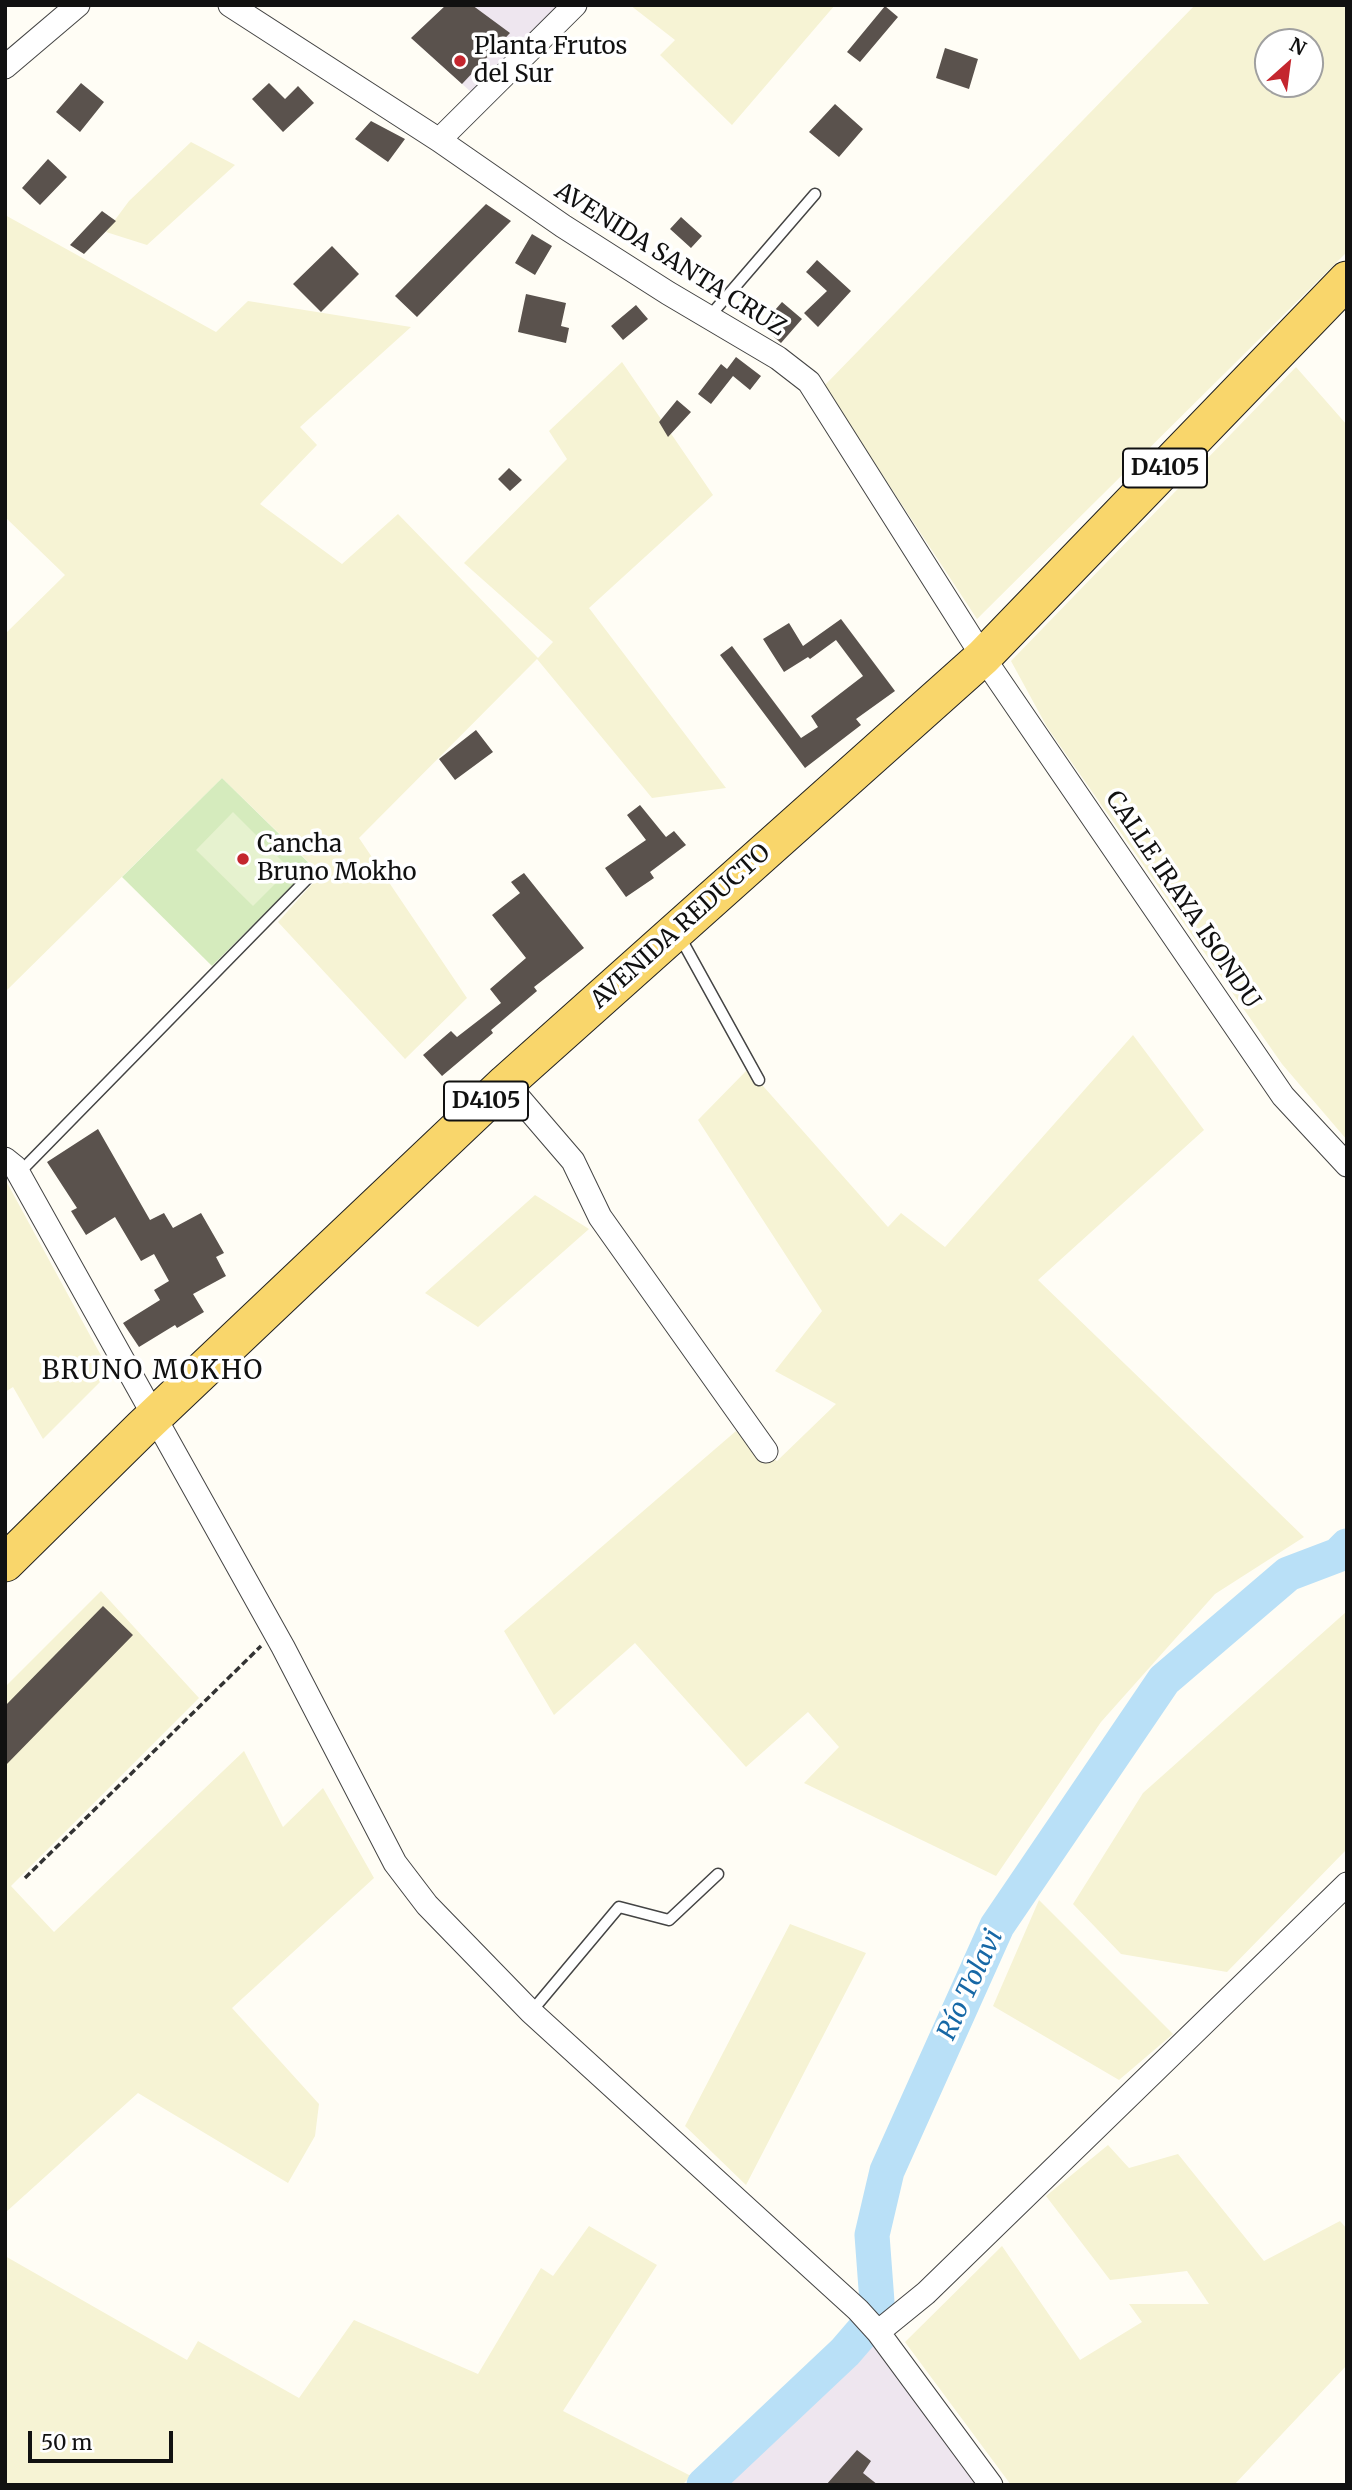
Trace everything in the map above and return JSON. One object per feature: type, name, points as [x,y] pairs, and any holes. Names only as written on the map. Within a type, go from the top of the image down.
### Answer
[{"type":"main road","name":"AVENIDA REDUCTO","points":[[5,1563],[506,1083],[983,657],[1347,280]]},
{"type":"street","points":[[5,67],[78,5]]},
{"type":"street","name":"AVENIDA SANTA CRUZ","points":[[230,5],[439,140],[563,226],[779,358],[809,382],[983,657]]},
{"type":"street","points":[[439,140],[575,5]]},
{"type":"street","name":"CALLE IRAYA ISONDU","points":[[983,657],[1283,1096],[1347,1165]]},
{"type":"street","points":[[506,1083],[573,1161],[600,1217],[766,1451]]},
{"type":"street","points":[[12,1166],[275,1632],[395,1863],[428,1905],[531,2012],[858,2310],[876,2330],[991,2485]]},
{"type":"street","points":[[876,2330],[926,2293],[1347,1884]]},
{"type":"lane","points":[[709,317],[815,194]]},
{"type":"lane","points":[[12,1166],[308,878]]},
{"type":"lane","points":[[677,931],[759,1080]]},
{"type":"lane","points":[[531,2012],[619,1908],[669,1920],[718,1874]]},
{"type":"path","points":[[25,1878],[275,1632]]},
{"type":"shaded area","name":"Planta Frutos del Sur","points":[[446,5],[560,5],[520,41],[471,92],[411,38]]},
{"type":"shaded area","points":[[630,5],[835,5],[732,125],[660,55],[675,40]]},
{"type":"shaded area","points":[[1195,5],[1347,5],[1347,252],[977,619],[824,386]]},
{"type":"shaded area","points":[[191,142],[235,165],[147,245],[106,232],[129,201]]},
{"type":"shaded area","points":[[5,215],[216,332],[248,301],[411,327],[300,427],[317,445],[260,504],[342,564],[398,514],[538,658],[553,642],[464,563],[567,459],[549,431],[622,362],[713,495],[589,608],[726,788],[652,798],[537,659],[359,838],[467,998],[405,1059],[278,922],[321,874],[222,778],[5,992],[5,634],[65,575],[5,517]]},
{"type":"shaded area","points":[[1296,367],[1347,425],[1347,1140],[1282,1064],[1047,727],[1011,661]]},
{"type":"shaded area","points":[[1133,1035],[1204,1130],[1038,1280],[1304,1537],[1215,1594],[1101,1722],[996,1876],[804,1783],[839,1747],[808,1712],[746,1767],[635,1643],[554,1715],[504,1631],[736,1431],[777,1461],[836,1404],[775,1371],[822,1311],[698,1120],[748,1069],[888,1227],[901,1213],[945,1247]]},
{"type":"shaded area","points":[[5,1179],[110,1372],[43,1439],[13,1387],[5,1392]]},
{"type":"shaded area","points":[[535,1195],[589,1229],[478,1327],[425,1293]]},
{"type":"shaded area","points":[[101,1591],[199,1698],[11,1886],[54,1932],[244,1751],[283,1827],[323,1788],[374,1878],[232,2008],[319,2104],[315,2136],[288,2183],[138,2093],[5,2213],[5,1687]]},
{"type":"shaded area","points":[[1346,1612],[1347,1849],[1227,1972],[1121,1954],[1073,1904],[1143,1793]]},
{"type":"shaded area","points":[[1039,1900],[1173,2034],[1119,2080],[993,2006]]},
{"type":"shaded area","points":[[790,1924],[866,1953],[746,2185],[685,2126]]},
{"type":"shaded area","points":[[1108,2145],[1129,2168],[1178,2154],[1264,2261],[1340,2221],[1347,2229],[1347,2365],[1234,2485],[1011,2485],[905,2342],[1002,2246],[1080,2360],[1142,2322],[1129,2304],[1209,2304],[1187,2271],[1110,2280],[1046,2196]]},
{"type":"shaded area","points":[[589,2226],[657,2265],[563,2411],[691,2476],[682,2485],[5,2485],[5,2256],[187,2360],[198,2341],[299,2398],[354,2320],[478,2374],[541,2268],[553,2276]]},
{"type":"shaded area","points":[[873,2337],[978,2485],[724,2485]]},
{"type":"green space","points":[[222,778],[312,866],[212,966],[122,877]]},
{"type":"green space","name":"Cancha Bruno Mokho","points":[[233,812],[290,869],[253,906],[196,850]]},
{"type":"building","name":"Planta Frutos del Sur","points":[[446,5],[472,5],[510,33],[462,84],[411,38]]},
{"type":"building","points":[[885,6],[898,17],[860,62],[847,52]]},
{"type":"building","points":[[945,48],[978,59],[969,89],[936,78]]},
{"type":"building","points":[[81,83],[104,102],[80,132],[56,112]]},
{"type":"building","points":[[269,83],[285,99],[298,86],[314,103],[283,132],[252,99]]},
{"type":"building","points":[[835,104],[863,129],[839,157],[809,132]]},
{"type":"building","points":[[371,121],[405,139],[388,162],[355,139]]},
{"type":"building","points":[[48,159],[67,177],[40,205],[22,188]]},
{"type":"building","points":[[486,204],[511,221],[417,317],[395,296]]},
{"type":"building","points":[[102,211],[116,221],[84,254],[70,245]]},
{"type":"building","points":[[681,217],[702,236],[691,248],[670,229]]},
{"type":"building","points":[[532,234],[552,246],[535,275],[515,263]]},
{"type":"building","points":[[332,246],[359,274],[321,312],[293,284]]},
{"type":"building","points":[[817,260],[851,291],[818,327],[804,313],[827,291],[806,272]]},
{"type":"building","points":[[526,294],[566,303],[561,326],[569,328],[566,343],[518,332]]},
{"type":"building","points":[[782,302],[802,319],[781,343],[761,326]]},
{"type":"building","points":[[636,305],[648,319],[623,340],[611,326]]},
{"type":"building","points":[[736,357],[761,376],[750,390],[733,376],[711,404],[698,394],[721,364],[727,369]]},
{"type":"building","points":[[677,400],[691,412],[668,437],[659,422]]},
{"type":"building","points":[[509,468],[522,480],[510,491],[498,479]]},
{"type":"building","points":[[841,619],[895,691],[856,719],[861,725],[805,768],[720,655],[732,646],[801,738],[818,727],[811,716],[863,676],[836,640],[810,659],[808,657],[784,672],[763,639],[789,623],[803,646]]},
{"type":"building","points":[[476,730],[493,752],[455,780],[439,759]]},
{"type":"building","points":[[640,805],[666,837],[674,831],[686,845],[650,872],[654,878],[626,897],[605,868],[646,840],[627,815]]},
{"type":"building","points":[[524,873],[584,948],[534,987],[537,991],[442,1076],[423,1055],[451,1031],[457,1037],[501,1003],[490,989],[526,958],[492,915],[520,893],[511,882]]},
{"type":"building","points":[[98,1129],[150,1220],[164,1213],[173,1228],[201,1213],[224,1253],[216,1257],[226,1276],[193,1294],[204,1312],[177,1328],[175,1325],[139,1347],[123,1323],[160,1300],[154,1290],[169,1281],[154,1254],[141,1261],[115,1217],[86,1235],[71,1211],[77,1208],[47,1162]]},
{"type":"building","points":[[103,1606],[133,1635],[5,1766],[5,1706]]},
{"type":"building","points":[[857,2450],[871,2461],[863,2473],[878,2485],[826,2485]]},
{"type":"waterway","name":"Río Tolavi","points":[[704,2485],[845,2352],[870,2323],[877,2302],[872,2235],[887,2171],[997,1926],[1164,1680],[1288,1574],[1338,1555],[1347,1546]]},
{"type":"place","name":"Planta Frutos del Sur","points":[[460,61]]},
{"type":"place","name":"Cancha Bruno Mokho","points":[[243,859]]},
{"type":"district","name":"BRUNO MOKHO","points":[[153,1372]]}]
